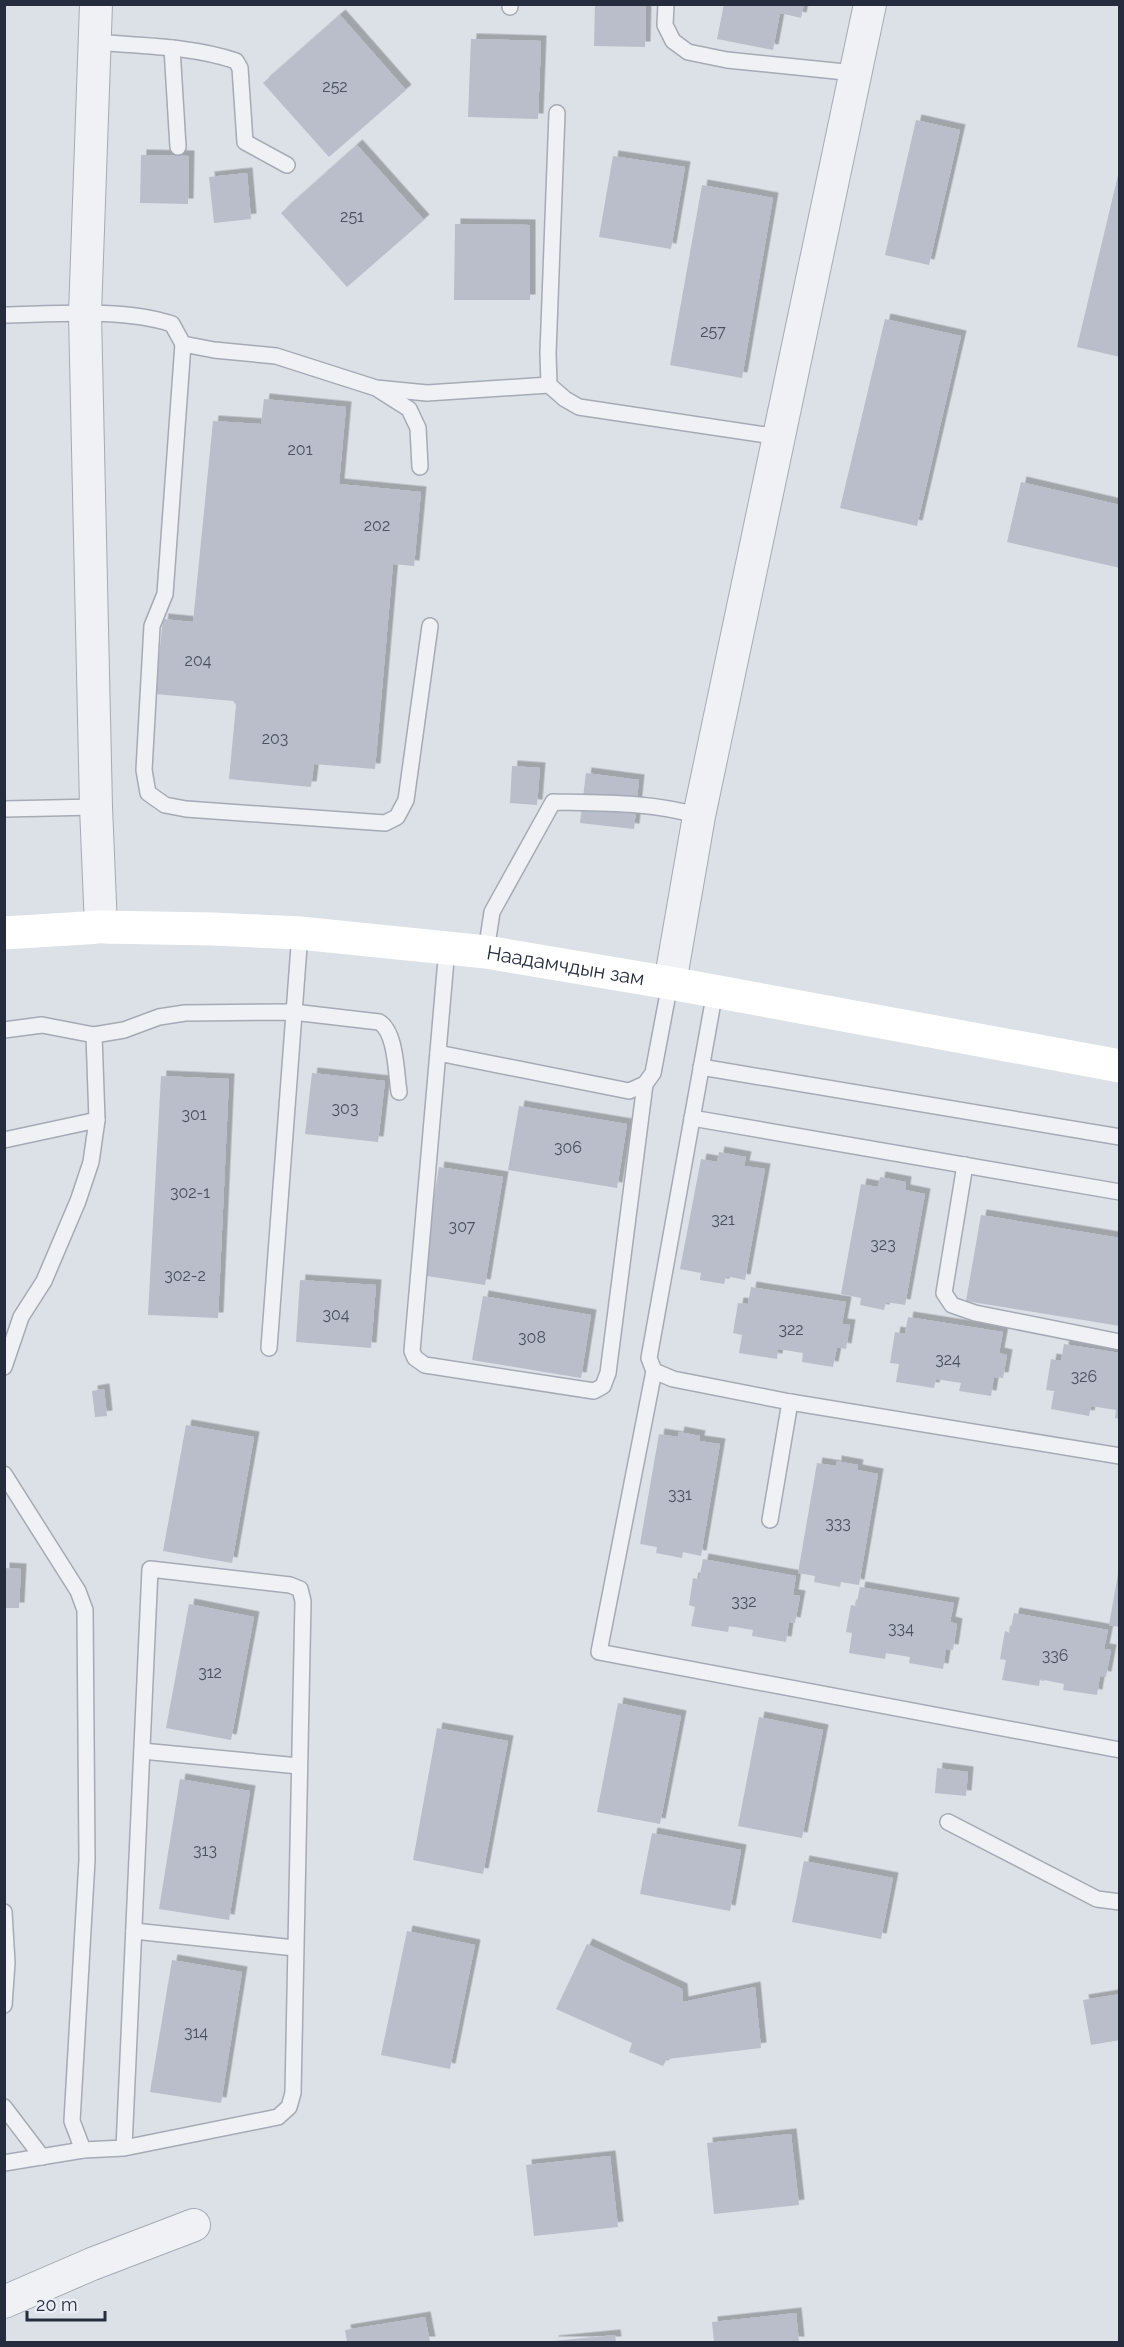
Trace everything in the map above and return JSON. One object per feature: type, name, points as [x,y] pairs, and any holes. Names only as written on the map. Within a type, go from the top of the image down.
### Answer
[{"type":"main road","name":"Наадамчдын зам","points":[[4,933],[101,927],[300,933],[486,952],[715,991],[1119,1066]]},
{"type":"street","points":[[96,4],[85,314],[96,807],[101,927]]},
{"type":"street","points":[[670,983],[699,816],[870,4]]},
{"type":"street","points":[[4,2302],[92,2264],[194,2225]]},
{"type":"lane","points":[[666,4],[665,25],[673,41],[688,52],[727,60],[855,73]]},
{"type":"lane","points":[[94,42],[172,48],[222,56],[236,61],[240,68],[245,142],[287,165]]},
{"type":"lane","points":[[172,48],[178,147]]},
{"type":"lane","points":[[549,385],[548,353],[557,113]]},
{"type":"lane","points":[[4,315],[85,314],[156,319],[172,324],[183,344],[165,594],[152,627],[144,770],[148,793],[165,805],[186,809],[385,823],[397,817],[406,800],[430,626]]},
{"type":"lane","points":[[183,344],[214,350],[276,356],[376,388],[427,393],[549,385],[565,399],[579,407],[779,437]]},
{"type":"lane","points":[[376,388],[409,409],[418,428],[420,467]]},
{"type":"lane","points":[[486,952],[492,912],[553,802],[610,803],[677,809],[699,816]]},
{"type":"lane","points":[[4,809],[96,807]]},
{"type":"lane","points":[[269,1348],[300,933]]},
{"type":"lane","points":[[447,948],[412,1351],[415,1358],[425,1365],[594,1391],[603,1386],[608,1373],[645,1084],[653,1073],[670,983]]},
{"type":"lane","points":[[715,991],[649,1358],[654,1371],[599,1652],[1119,1750]]},
{"type":"lane","points":[[4,1030],[42,1025],[94,1035],[124,1030],[159,1017],[185,1013],[293,1012],[379,1022],[385,1025],[391,1036],[399,1092]]},
{"type":"lane","points":[[4,1367],[21,1317],[44,1281],[78,1202],[91,1162],[97,1119],[94,1035]]},
{"type":"lane","points":[[438,1053],[629,1091],[645,1084]]},
{"type":"lane","points":[[701,1067],[1119,1137]]},
{"type":"lane","points":[[692,1118],[1119,1192]]},
{"type":"lane","points":[[4,1140],[97,1119]]},
{"type":"lane","points":[[965,1165],[944,1293],[952,1305],[975,1313],[1119,1342]]},
{"type":"lane","points":[[654,1371],[673,1379],[789,1402],[1119,1456]]},
{"type":"lane","points":[[770,1520],[789,1402]]},
{"type":"lane","points":[[4,1474],[78,1591],[85,1610],[87,1860],[72,2121],[83,2150]]},
{"type":"lane","points":[[4,2163],[83,2150],[124,2148],[278,2117],[289,2107],[293,2093],[303,1601],[300,1589],[290,1585],[150,1569],[124,2148]]},
{"type":"lane","points":[[142,1751],[299,1766]]},
{"type":"lane","points":[[948,1822],[1097,1899],[1119,1902]]},
{"type":"lane","points":[[4,1912],[7,1963],[4,2005]]},
{"type":"lane","points":[[134,1931],[295,1948]]},
{"type":"lane","points":[[4,2107],[42,2157]]},
{"type":"building","points":[[595,4],[646,4],[645,47],[594,46]]},
{"type":"building","points":[[724,4],[804,4],[801,18],[780,13],[773,50],[717,39]]},
{"type":"building","points":[[340,15],[406,90],[329,157],[263,83]]},
{"type":"building","points":[[471,39],[541,41],[538,119],[468,117]]},
{"type":"building","points":[[916,120],[960,130],[929,265],[885,255]]},
{"type":"building","points":[[357,145],[424,220],[347,287],[281,213]]},
{"type":"building","points":[[141,155],[189,156],[188,204],[140,203]]},
{"type":"building","points":[[613,156],[685,167],[671,249],[599,237]]},
{"type":"building","points":[[1120,171],[1120,357],[1077,347]]},
{"type":"building","points":[[247,173],[251,219],[214,223],[209,177]]},
{"type":"building","points":[[702,185],[773,198],[742,378],[670,365]]},
{"type":"building","points":[[455,224],[530,225],[530,300],[454,300]]},
{"type":"building","points":[[885,319],[961,336],[917,526],[840,508]]},
{"type":"building","points":[[264,399],[346,407],[339,484],[421,492],[414,566],[393,564],[375,769],[314,764],[311,787],[229,779],[236,705],[233,701],[155,694],[163,619],[193,622],[213,421],[261,424]]},
{"type":"building","points":[[1021,482],[1120,505],[1120,568],[1007,542]]},
{"type":"building","points":[[512,766],[540,768],[537,805],[510,803]]},
{"type":"building","points":[[586,773],[639,780],[634,829],[580,823]]},
{"type":"building","points":[[312,1073],[385,1081],[378,1142],[305,1134]]},
{"type":"building","points":[[161,1076],[229,1079],[218,1318],[148,1315]]},
{"type":"building","points":[[519,1106],[627,1124],[617,1188],[508,1170]]},
{"type":"building","points":[[719,1152],[746,1157],[744,1166],[765,1169],[745,1280],[726,1276],[724,1284],[700,1280],[701,1273],[680,1269],[701,1159],[717,1162]]},
{"type":"building","points":[[439,1167],[503,1177],[485,1285],[421,1275]]},
{"type":"building","points":[[880,1177],[906,1182],[905,1190],[925,1194],[905,1305],[886,1302],[884,1310],[860,1305],[861,1298],[841,1294],[861,1184],[878,1187]]},
{"type":"building","points":[[981,1215],[1120,1238],[1120,1326],[966,1301]]},
{"type":"building","points":[[300,1280],[376,1285],[371,1348],[296,1342]]},
{"type":"building","points":[[751,1287],[846,1302],[842,1324],[850,1325],[846,1349],[837,1347],[833,1367],[802,1362],[803,1353],[778,1349],[777,1359],[739,1353],[742,1335],[733,1333],[738,1303],[748,1304]]},
{"type":"building","points":[[483,1296],[591,1315],[581,1378],[472,1360]]},
{"type":"building","points":[[908,1317],[1003,1332],[999,1353],[1007,1355],[1003,1378],[994,1377],[991,1396],[959,1391],[961,1383],[936,1379],[934,1388],[896,1382],[899,1364],[890,1363],[895,1332],[905,1334]]},
{"type":"building","points":[[1064,1344],[1120,1353],[1120,1419],[1115,1418],[1116,1410],[1091,1406],[1089,1416],[1051,1409],[1054,1391],[1046,1390],[1051,1359],[1061,1361]]},
{"type":"building","points":[[104,1389],[107,1416],[95,1417],[92,1391]]},
{"type":"building","points":[[186,1425],[254,1437],[232,1563],[163,1551]]},
{"type":"building","points":[[679,1432],[700,1436],[699,1441],[720,1444],[701,1556],[683,1552],[682,1558],[656,1553],[657,1547],[640,1544],[659,1434],[678,1437]]},
{"type":"building","points":[[836,1461],[858,1465],[857,1470],[878,1474],[859,1585],[841,1582],[840,1587],[814,1582],[815,1576],[798,1573],[817,1463],[836,1466]]},
{"type":"building","points":[[703,1559],[796,1576],[793,1595],[800,1596],[795,1623],[789,1622],[786,1642],[752,1636],[753,1630],[729,1626],[728,1632],[691,1626],[695,1607],[689,1605],[693,1578],[699,1579]]},
{"type":"building","points":[[4,1568],[21,1569],[19,1608],[4,1608]]},
{"type":"building","points":[[1118,1574],[1120,1575],[1120,1627],[1109,1625]]},
{"type":"building","points":[[860,1587],[954,1603],[950,1622],[957,1624],[953,1650],[946,1649],[943,1669],[909,1663],[910,1657],[886,1653],[885,1659],[849,1653],[852,1633],[846,1632],[851,1605],[856,1606]]},
{"type":"building","points":[[189,1604],[254,1617],[231,1740],[166,1728]]},
{"type":"building","points":[[1014,1613],[1108,1630],[1104,1649],[1111,1650],[1106,1677],[1100,1676],[1097,1695],[1063,1690],[1064,1684],[1040,1679],[1039,1686],[1002,1680],[1006,1660],[1000,1659],[1005,1631],[1010,1633]]},
{"type":"building","points":[[618,1703],[681,1716],[660,1824],[597,1812]]},
{"type":"building","points":[[759,1717],[823,1730],[802,1838],[738,1826]]},
{"type":"building","points":[[437,1728],[508,1741],[483,1874],[413,1860]]},
{"type":"building","points":[[937,1768],[968,1772],[966,1796],[935,1793]]},
{"type":"building","points":[[180,1779],[250,1791],[229,1920],[159,1909]]},
{"type":"building","points":[[652,1833],[741,1850],[730,1911],[640,1894]]},
{"type":"building","points":[[804,1861],[893,1878],[881,1939],[792,1922]]},
{"type":"building","points":[[407,1931],[475,1945],[450,2069],[381,2055]]},
{"type":"building","points":[[587,1944],[682,1989],[683,2002],[755,1987],[761,2048],[667,2059],[663,2066],[629,2052],[632,2043],[556,2009]]},
{"type":"building","points":[[172,1960],[242,1972],[221,2103],[150,2092]]},
{"type":"building","points":[[1120,1994],[1120,2040],[1091,2045],[1083,2000]]},
{"type":"building","points":[[791,2134],[799,2205],[714,2214],[707,2143]]},
{"type":"building","points":[[610,2156],[618,2227],[534,2236],[526,2165]]},
{"type":"building","points":[[796,2313],[799,2342],[714,2342],[712,2322]]},
{"type":"building","points":[[425,2317],[430,2342],[347,2342],[345,2330]]},
{"type":"building","points":[[615,2335],[616,2342],[553,2342],[553,2341]]}]
